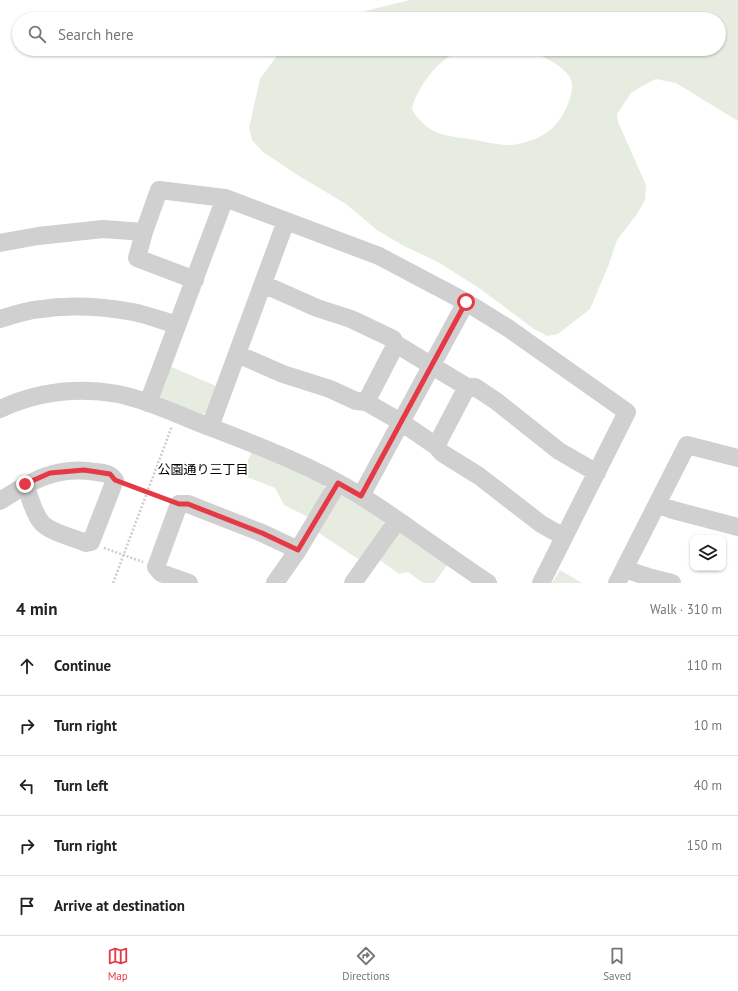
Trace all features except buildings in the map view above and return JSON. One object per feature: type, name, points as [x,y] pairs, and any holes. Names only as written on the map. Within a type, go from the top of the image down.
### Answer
[{"type":"street","points":[[195,280],[137,258],[144,232],[159,190],[225,198],[379,256],[466,302],[508,328],[627,412],[541,583]]},
{"type":"street","points":[[148,403],[225,198]]},
{"type":"street","points":[[210,427],[286,221]]},
{"type":"street","points":[[0,242],[38,236],[104,229],[144,232]]},
{"type":"street","points":[[263,284],[317,308],[350,319],[393,339],[396,344],[467,387],[475,387],[496,401],[559,451],[597,473]]},
{"type":"street","points":[[361,496],[466,302]]},
{"type":"street","points":[[0,319],[32,311],[64,307],[97,307],[135,313],[178,325]]},
{"type":"street","points":[[366,402],[396,344]]},
{"type":"street","points":[[237,354],[283,374],[330,389],[356,401],[366,402],[401,422],[436,446],[442,452],[479,476],[541,524],[564,537]]},
{"type":"street","points":[[436,446],[467,387]]},
{"type":"street","points":[[0,409],[23,399],[36,396],[81,391],[119,394],[148,403],[298,462],[338,483],[361,496],[488,583]]},
{"type":"street","points":[[672,583],[652,578],[621,576],[687,445],[738,458]]},
{"type":"street","points":[[0,501],[25,484],[50,473],[84,470],[110,474],[115,480],[91,542],[86,543],[48,528],[41,523],[35,513],[25,484]]},
{"type":"street","points":[[275,583],[298,550],[338,483]]},
{"type":"street","points":[[189,583],[161,573],[156,567],[179,504],[188,504],[262,533],[298,550]]},
{"type":"street","points":[[657,504],[673,510],[738,527]]},
{"type":"street","points":[[353,583],[397,521]]},
{"type":"path","points":[[113,583],[177,414]]},
{"type":"path","points":[[115,480],[179,504]]},
{"type":"path","points":[[91,542],[156,567]]},
{"type":"shaded area","points":[[410,0],[738,0],[738,121],[676,83],[656,79],[631,93],[617,114],[618,122],[646,185],[645,200],[637,214],[617,240],[609,264],[590,309],[558,334],[547,336],[534,329],[479,288],[438,262],[404,246],[377,230],[346,204],[299,176],[263,152],[252,140],[249,128],[260,79],[277,56],[450,56],[435,68],[429,76],[418,93],[412,110],[424,125],[444,135],[494,144],[513,145],[536,138],[548,132],[560,119],[567,107],[572,87],[569,76],[560,67],[541,56],[726,56],[726,12],[363,12]]},
{"type":"shaded area","points":[[169,366],[216,386],[208,413],[198,416],[161,403],[157,395]]},
{"type":"shaded area","points":[[252,451],[324,485],[325,492],[310,518],[284,505],[275,488],[242,475]]},
{"type":"shaded area","points":[[342,493],[383,519],[385,527],[361,561],[316,531]]},
{"type":"shaded area","points":[[402,532],[448,564],[434,583],[423,583],[408,572],[399,574],[377,558],[396,533]]},
{"type":"shaded area","points":[[560,570],[582,583],[552,583]]},
{"type":"district","name":"公園通り三丁目","points":[[203,469]]},
{"type":"route","points":[[25,484],[50,473],[84,470],[110,474],[115,480],[179,504],[188,504],[262,533],[298,550],[338,483],[361,496],[466,302]]}]
